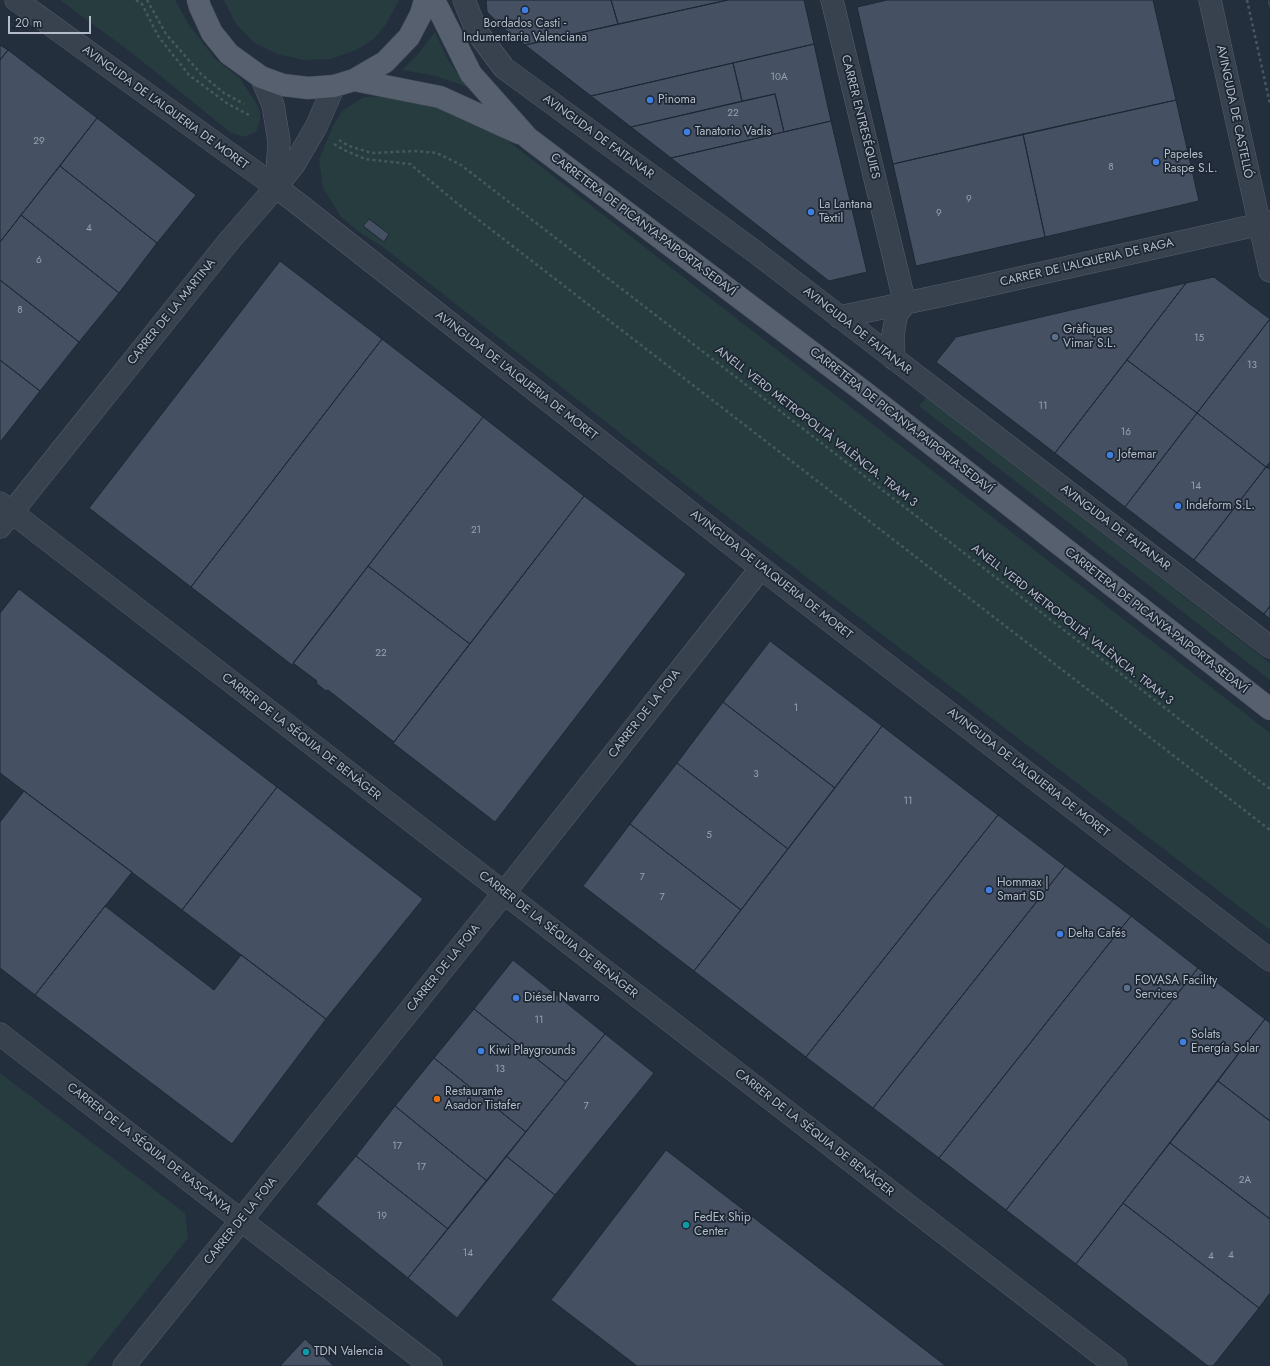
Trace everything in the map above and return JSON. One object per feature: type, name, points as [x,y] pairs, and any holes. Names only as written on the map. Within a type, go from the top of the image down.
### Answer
[{"type":"main road","points":[[198,2],[212,33],[229,54],[261,77],[283,85],[308,88],[344,83],[385,62],[409,37],[421,14],[425,0]]},
{"type":"main road","name":"CARRETERA DE PICANYA-PAIPORTA-SEDAVÍ","points":[[434,0],[471,74],[528,138],[867,394],[1270,709]]},
{"type":"main road","name":"CARRETERA DE PICANYA-PAIPORTA-SEDAVÍ","points":[[344,83],[440,97],[528,138]]},
{"type":"street","name":"AVINGUDA DE L'ALQUERIA DE MORET","points":[[16,0],[301,206],[761,568],[1270,960]]},
{"type":"street","name":"AVINGUDA DE FAITANAR","points":[[464,0],[477,32],[504,68],[754,251],[1270,646]]},
{"type":"street","name":"CARRER ENTRESÉQUIES","points":[[832,0],[905,304]]},
{"type":"street","name":"AVINGUDA DE CASTELLÓ","points":[[1210,0],[1264,223],[1270,271]]},
{"type":"street","points":[[261,77],[273,104],[279,141],[276,187]]},
{"type":"street","points":[[276,187],[295,163],[344,83]]},
{"type":"street","name":"CARRER DE LA MARTINA","points":[[4,514],[229,241],[276,187]]},
{"type":"street","name":"CARRER DE L'ALQUERIA DE RAGA","points":[[839,317],[905,304],[1264,223]]},
{"type":"street","points":[[894,359],[893,334],[898,313],[905,304]]},
{"type":"street","name":"CARRER DE LA SÉQUIA DE BENÀGER","points":[[4,514],[504,893],[1116,1366]]},
{"type":"street","name":"CARRER DE LA FOIA","points":[[124,1366],[504,893],[761,568]]},
{"type":"street","name":"CARRER DE LA SÉQUIA DE RASCANYA","points":[[0,1034],[431,1366]]},
{"type":"path","points":[[136,0],[142,4],[158,36],[189,75],[228,104],[253,117]]},
{"type":"path","points":[[147,0],[166,34],[201,74],[224,93],[248,106]]},
{"type":"path","points":[[1247,0],[1270,104]]},
{"type":"path","name":"ANELL VERD METROPOLITÀ VALÈNCIA. TRAM 3","points":[[335,138],[349,146],[372,153],[414,151],[436,153],[461,164],[1270,789]]},
{"type":"path","points":[[333,144],[366,159],[410,164],[464,208],[1270,830]]},
{"type":"green space","points":[[60,0],[175,0],[189,25],[215,59],[239,77],[258,106],[260,120],[256,132],[243,137],[230,132],[132,53]]},
{"type":"green space","points":[[224,0],[399,0],[386,24],[374,39],[356,50],[331,59],[304,60],[277,54],[254,43],[236,24]]},
{"type":"green space","points":[[435,32],[448,60],[467,87],[436,76],[402,70],[418,54]]},
{"type":"green space","points":[[395,96],[439,103],[503,137],[1270,733],[1270,930],[704,499],[383,247],[362,234],[341,217],[323,188],[319,159],[333,126],[342,111],[364,97]]},
{"type":"green space","points":[[927,397],[1270,663],[1270,680],[919,406]]},
{"type":"green space","points":[[0,1073],[185,1213],[188,1238],[86,1366],[0,1366]]},
{"type":"building","points":[[486,0],[611,0],[618,24],[525,45],[508,32],[487,12]]},
{"type":"building","points":[[611,0],[728,0],[618,24]]},
{"type":"building","points":[[728,0],[804,0],[814,44],[591,96],[525,45]]},
{"type":"building","points":[[887,0],[1153,0],[1176,100],[893,164],[857,7]]},
{"type":"building","points":[[1267,0],[1270,0],[1270,15]]},
{"type":"building","points":[[814,44],[831,121],[784,132],[775,94],[742,101],[733,63]]},
{"type":"building","points":[[0,45],[8,50],[0,60]]},
{"type":"building","points":[[8,50],[97,118],[0,242],[0,60]]},
{"type":"building","points":[[733,63],[742,101],[631,127],[591,96]]},
{"type":"building","points":[[775,94],[784,132],[671,158],[631,127]]},
{"type":"building","points":[[1176,100],[1199,201],[1045,237],[1023,134]]},
{"type":"building","points":[[97,118],[196,195],[157,243],[60,166]]},
{"type":"building","points":[[831,121],[867,272],[829,281],[671,158]]},
{"type":"building","points":[[1023,134],[1045,237],[916,266],[893,164]]},
{"type":"building","points":[[60,166],[157,243],[119,293],[21,215]]},
{"type":"building","points":[[21,215],[119,293],[79,342],[0,280],[0,242]]},
{"type":"building","points":[[369,219],[389,234],[384,242],[363,226]]},
{"type":"building","points":[[280,261],[382,339],[191,587],[89,508]]},
{"type":"building","points":[[1214,277],[1270,319],[1197,413],[1127,360],[1186,283]]},
{"type":"building","points":[[0,280],[79,342],[40,391],[0,360]]},
{"type":"building","points":[[1186,283],[1055,453],[936,362],[956,337]]},
{"type":"building","points":[[1270,319],[1270,462],[1266,467],[1197,413]]},
{"type":"building","points":[[382,339],[483,417],[292,665],[191,587]]},
{"type":"building","points":[[0,360],[40,391],[1,441],[0,441]]},
{"type":"building","points":[[1127,360],[1197,413],[1125,507],[1055,453]]},
{"type":"building","points":[[1197,413],[1266,467],[1194,560],[1125,507]]},
{"type":"building","points":[[483,417],[584,496],[470,644],[368,566]]},
{"type":"building","points":[[1266,467],[1270,469],[1270,606],[1264,614],[1194,560]]},
{"type":"building","points":[[584,496],[686,574],[495,822],[393,743]]},
{"type":"building","points":[[368,566],[470,644],[394,742],[328,690],[326,691],[316,683],[317,681],[293,663]]},
{"type":"building","points":[[19,589],[277,787],[182,910],[0,773],[0,613]]},
{"type":"building","points":[[1270,606],[1270,619],[1264,614]]},
{"type":"building","points":[[770,641],[882,726],[835,788],[723,702]]},
{"type":"building","points":[[723,702],[835,788],[788,849],[677,763]]},
{"type":"building","points":[[882,726],[998,815],[806,1057],[694,971]]},
{"type":"building","points":[[677,763],[788,849],[741,910],[630,824]]},
{"type":"building","points":[[277,787],[423,899],[326,1019],[182,910]]},
{"type":"building","points":[[24,791],[132,872],[35,995],[0,968],[0,822]]},
{"type":"building","points":[[998,815],[1065,866],[873,1108],[806,1057]]},
{"type":"building","points":[[630,824],[741,910],[694,971],[583,886]]},
{"type":"building","points":[[1065,866],[1131,916],[939,1158],[873,1108]]},
{"type":"building","points":[[105,906],[214,990],[241,955],[326,1019],[232,1144],[35,995]]},
{"type":"building","points":[[1131,916],[1198,968],[1006,1210],[939,1158]]},
{"type":"building","points":[[513,960],[605,1034],[566,1082],[474,1009]]},
{"type":"building","points":[[1198,968],[1265,1019],[1076,1264],[1006,1210]]},
{"type":"building","points":[[474,1009],[566,1082],[526,1132],[434,1058]]},
{"type":"building","points":[[1265,1019],[1270,1023],[1270,1121],[1218,1081]]},
{"type":"building","points":[[605,1034],[654,1073],[555,1195],[506,1156]]},
{"type":"building","points":[[434,1058],[526,1132],[487,1181],[395,1106]]},
{"type":"building","points":[[1218,1081],[1270,1121],[1270,1219],[1170,1143]]},
{"type":"building","points":[[395,1106],[487,1181],[448,1229],[356,1156]]},
{"type":"building","points":[[1170,1143],[1270,1219],[1270,1293],[1259,1308],[1123,1203]]},
{"type":"building","name":"FedEx Ship Center","points":[[666,1150],[946,1366],[637,1366],[551,1300]]},
{"type":"building","points":[[356,1156],[448,1229],[408,1278],[316,1204]]},
{"type":"building","points":[[506,1156],[555,1195],[457,1318],[408,1278]]},
{"type":"building","points":[[1123,1203],[1259,1308],[1213,1366],[1208,1366],[1076,1264]]},
{"type":"building","name":"TDN Valencia","points":[[305,1339],[334,1366],[280,1366]]},
{"type":"place","name":"Bordados Casti - Indumentaria Valenciana","points":[[525,10]]},
{"type":"place","name":"Pinoma","points":[[650,100]]},
{"type":"place","name":"Tanatorio Vadis","points":[[687,132]]},
{"type":"place","name":"Papeles Raspe S.L.","points":[[1156,162]]},
{"type":"place","name":"La Lantana Tèxtil","points":[[811,212]]},
{"type":"place","name":"Gràfiques Vimar S.L.","points":[[1055,337]]},
{"type":"place","name":"Jofemar","points":[[1110,455]]},
{"type":"place","name":"Indeform S.L.","points":[[1178,506]]},
{"type":"place","name":"Hommax | Smart SD","points":[[989,890]]},
{"type":"place","name":"Delta Cafés","points":[[1060,934]]},
{"type":"place","name":"FOVASA Facility Services","points":[[1127,988]]},
{"type":"place","name":"Diésel Navarro","points":[[516,998]]},
{"type":"place","name":"Solats Energía Solar","points":[[1183,1042]]},
{"type":"place","name":"Kiwi Playgrounds","points":[[481,1051]]},
{"type":"place","name":"Restaurante Asador Tistafer","points":[[437,1099]]},
{"type":"place","name":"FedEx Ship Center","points":[[686,1225]]},
{"type":"place","name":"TDN Valencia","points":[[306,1352]]}]
